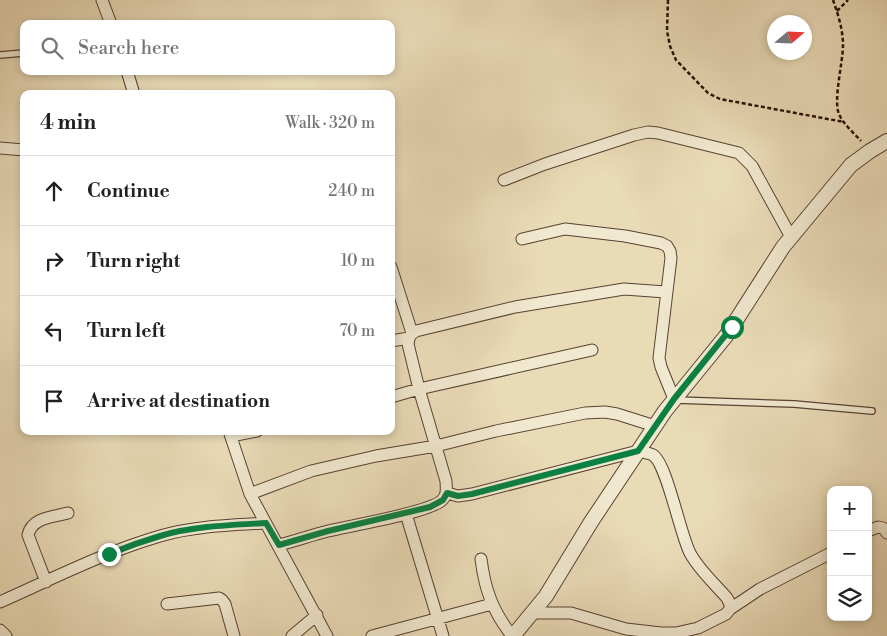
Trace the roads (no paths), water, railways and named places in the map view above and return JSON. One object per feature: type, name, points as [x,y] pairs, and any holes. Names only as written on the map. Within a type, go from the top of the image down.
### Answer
[{"type":"street","points":[[102,0],[110,20]]},
{"type":"street","points":[[128,75],[133,90]]},
{"type":"street","points":[[504,180],[545,164],[634,135],[648,132],[658,133],[740,153],[752,166],[791,237]]},
{"type":"street","points":[[482,559],[484,578],[492,604],[512,636],[546,596],[591,522],[655,426],[674,399],[726,336],[791,237],[851,165],[870,150],[887,141]]},
{"type":"street","points":[[0,148],[20,150]]},
{"type":"street","points":[[522,239],[565,229],[661,242],[670,251],[659,358],[674,399]]},
{"type":"street","points":[[395,340],[410,336],[416,331],[515,307],[624,289],[666,292]]},
{"type":"street","points":[[279,545],[328,531],[406,514],[438,504],[447,493],[446,481],[408,344],[410,336],[396,297]]},
{"type":"street","points":[[395,396],[592,350]]},
{"type":"street","points":[[250,494],[311,471],[376,456],[436,446],[496,430],[585,413],[605,412],[617,414],[655,426]]},
{"type":"street","points":[[230,435],[250,494],[327,636]]},
{"type":"street","points":[[447,493],[458,496],[472,494],[638,451],[652,455],[657,459],[664,473],[689,551],[727,598],[730,609]]},
{"type":"street","points":[[46,582],[28,535],[30,528],[40,520],[68,513]]},
{"type":"street","points":[[406,514],[443,636]]},
{"type":"street","points":[[0,602],[109,554],[161,536],[207,527],[266,523]]},
{"type":"street","points":[[872,529],[878,526],[887,533]]},
{"type":"street","points":[[532,613],[571,613],[626,629],[676,633],[698,628],[726,614],[730,609],[760,589],[827,555]]},
{"type":"street","points":[[167,604],[219,598],[222,600],[234,636]]},
{"type":"street","points":[[372,636],[492,604]]},
{"type":"street","points":[[292,636],[317,616]]},
{"type":"street","points":[[0,630],[6,636]]},
{"type":"lane","points":[[0,55],[20,54]]},
{"type":"lane","points":[[674,399],[794,404],[872,411]]}]
